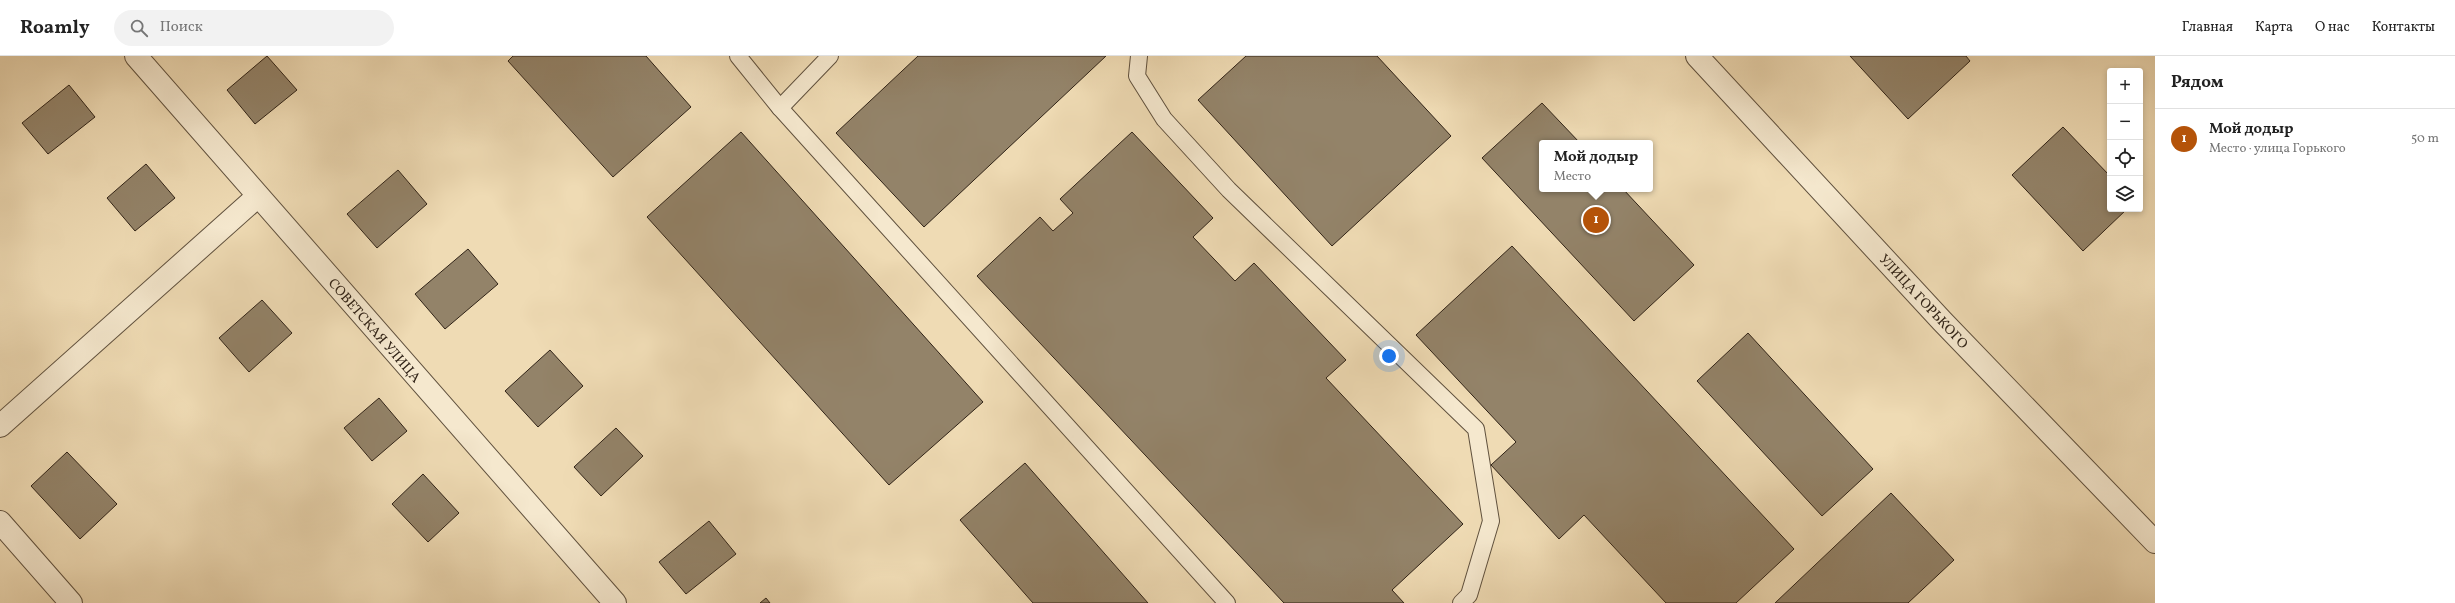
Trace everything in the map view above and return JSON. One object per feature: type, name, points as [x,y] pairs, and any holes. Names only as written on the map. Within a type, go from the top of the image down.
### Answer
[{"type":"street","name":"СОВЕТСКАЯ УЛИЦА","points":[[136,56],[615,603]]},
{"type":"street","name":"УЛИЦА ГОРЬКОГО","points":[[1697,56],[1942,321],[2155,542]]},
{"type":"street","points":[[0,426],[258,196]]},
{"type":"street","points":[[0,522],[71,603]]},
{"type":"lane","points":[[738,56],[780,108],[1227,603]]},
{"type":"lane","points":[[780,108],[830,56]]},
{"type":"lane","points":[[1140,56],[1137,76],[1164,119],[1229,190],[1476,429],[1491,521],[1469,596],[1461,603]]},
{"type":"building","points":[[267,56],[297,90],[255,124],[227,90]]},
{"type":"building","points":[[513,56],[646,56],[691,107],[613,177],[508,61]]},
{"type":"building","points":[[918,56],[1106,56],[924,227],[836,133]]},
{"type":"building","points":[[1246,56],[1377,56],[1451,136],[1332,246],[1198,100]]},
{"type":"building","points":[[1850,56],[1966,56],[1970,61],[1908,119]]},
{"type":"building","points":[[69,85],[95,117],[48,154],[22,123]]},
{"type":"building","points":[[1542,103],[1577,140],[1539,140],[1539,192],[1626,192],[1694,265],[1634,321],[1482,158]]},
{"type":"building","points":[[2063,127],[2107,173],[2107,212],[2124,212],[2083,251],[2012,175]]},
{"type":"building","points":[[741,132],[983,402],[889,485],[647,217]]},
{"type":"building","points":[[1132,132],[1213,218],[1193,237],[1235,281],[1254,263],[1346,360],[1326,378],[1463,524],[1392,590],[1404,603],[1284,603],[977,276],[1040,217],[1053,231],[1073,213],[1060,199]]},
{"type":"building","points":[[146,164],[175,198],[135,231],[107,198]]},
{"type":"building","points":[[398,170],[427,204],[377,248],[347,214]]},
{"type":"building","points":[[1512,246],[1794,549],[1736,603],[1666,603],[1584,515],[1559,539],[1491,465],[1516,442],[1416,335]]},
{"type":"building","points":[[468,249],[498,284],[445,329],[415,294]]},
{"type":"building","points":[[262,300],[292,333],[249,372],[219,338]]},
{"type":"building","points":[[1748,333],[1873,469],[1822,516],[1697,381]]},
{"type":"building","points":[[550,350],[583,386],[538,427],[505,391]]},
{"type":"building","points":[[379,398],[407,431],[372,461],[344,428]]},
{"type":"building","points":[[616,428],[643,456],[601,496],[574,467]]},
{"type":"building","points":[[67,452],[117,504],[80,539],[31,486]]},
{"type":"building","points":[[1025,463],[1148,603],[1033,603],[960,520]]},
{"type":"building","points":[[423,474],[459,513],[428,542],[392,504]]},
{"type":"building","points":[[1891,493],[1954,560],[1908,603],[1775,603]]},
{"type":"building","points":[[709,521],[736,554],[686,594],[659,562]]},
{"type":"building","points":[[766,598],[770,603],[760,603]]},
{"type":"place","name":"Мой додыр","points":[[1596,220]]}]
